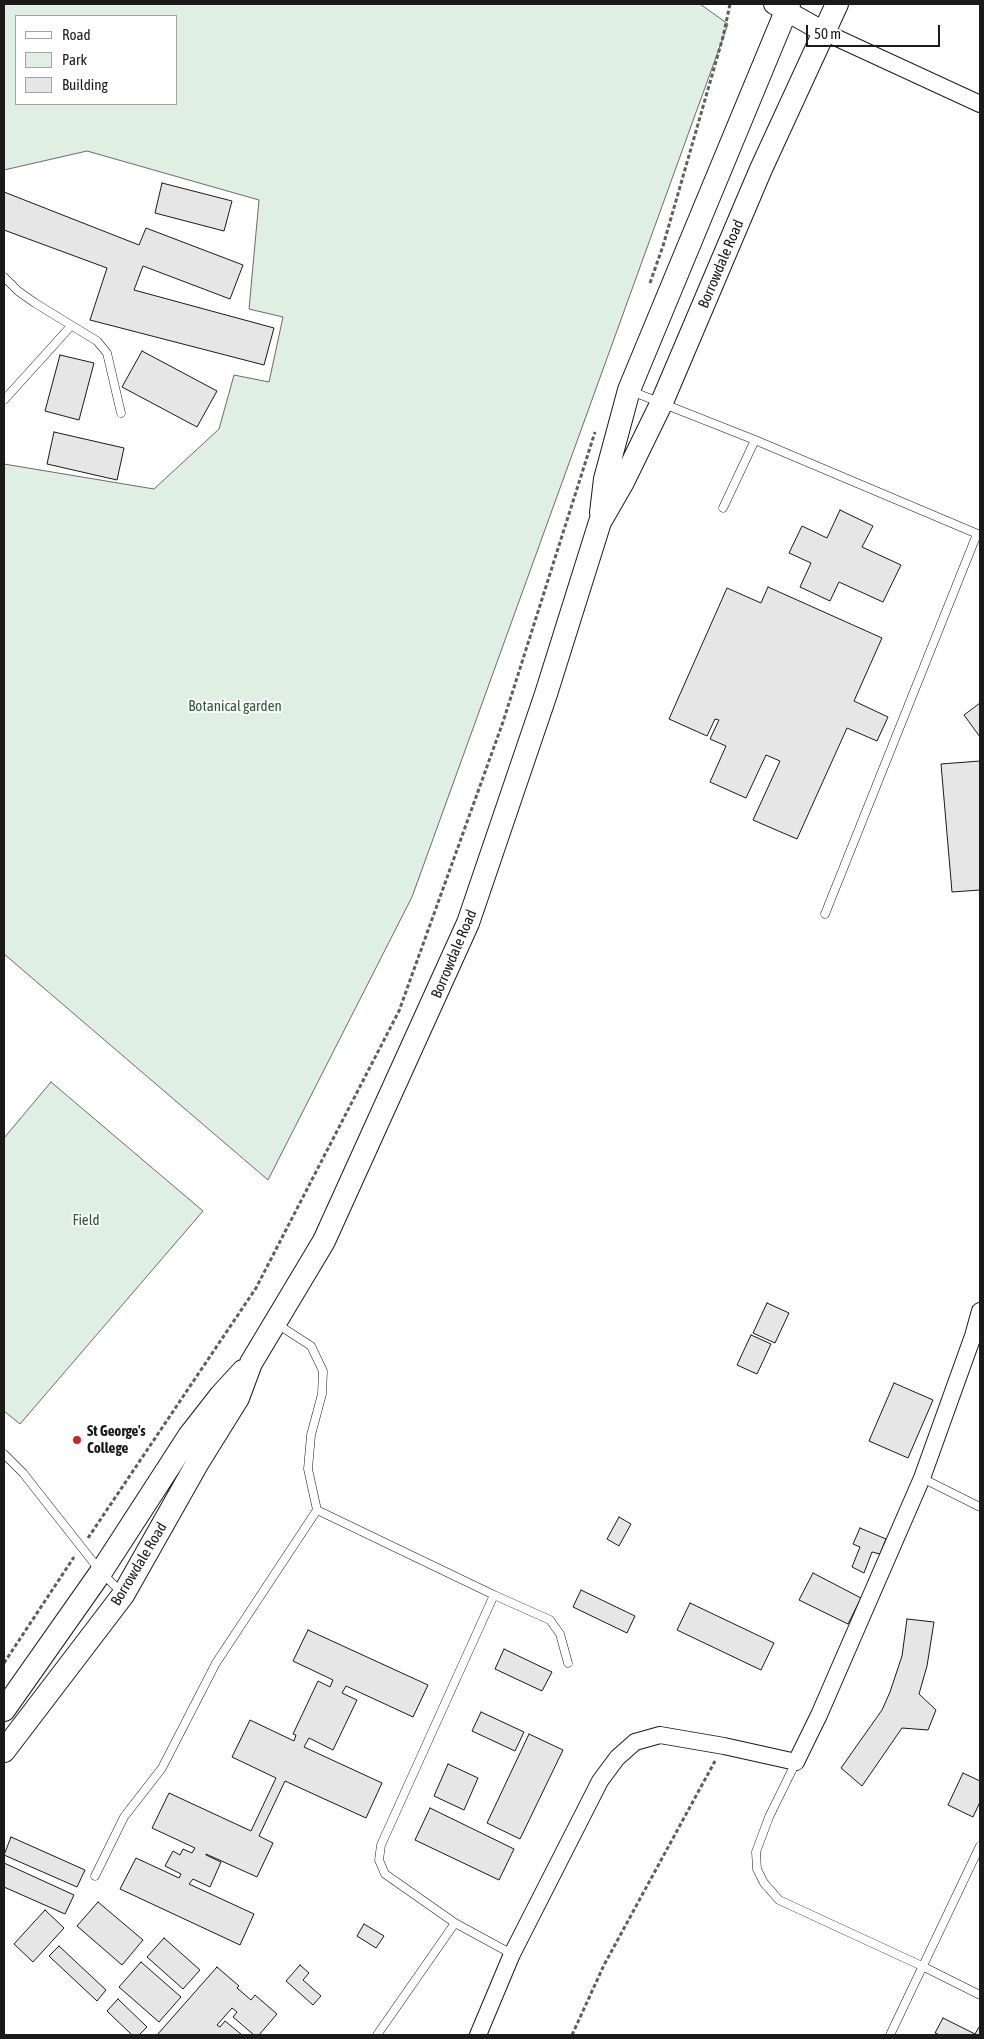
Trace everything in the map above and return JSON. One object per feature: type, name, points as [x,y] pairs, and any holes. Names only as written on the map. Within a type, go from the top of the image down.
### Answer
[{"type":"main road","name":"Borrowdale Road","points":[[600,522],[623,482],[662,402],[761,169],[837,4]]},
{"type":"main road","name":"Borrowdale Road","points":[[4,1750],[123,1595],[196,1464],[238,1398],[251,1363],[324,1241],[468,923],[546,694],[600,522],[604,479],[629,390],[782,6]]},
{"type":"main road","name":"Borrowdale Road","points":[[4,1710],[101,1572],[189,1436],[220,1395],[251,1363]]},
{"type":"street","points":[[782,6],[824,32],[980,104]]},
{"type":"street","points":[[478,2035],[512,1954],[600,1780],[617,1758],[635,1742],[660,1736],[724,1746],[796,1762],[819,1715],[922,1478],[973,1336],[980,1310]]},
{"type":"lane","points":[[4,277],[18,291],[97,341],[107,353],[121,413]]},
{"type":"lane","points":[[4,400],[71,326]]},
{"type":"lane","points":[[629,390],[755,440],[979,535],[825,914]]},
{"type":"lane","points":[[724,508],[755,440]]},
{"type":"lane","points":[[95,1876],[124,1817],[162,1768],[216,1663],[317,1510],[308,1469],[311,1435],[322,1394],[323,1371],[311,1346],[275,1324]]},
{"type":"lane","points":[[4,1454],[23,1473],[101,1572],[123,1595]]},
{"type":"lane","points":[[922,1478],[980,1507]]},
{"type":"lane","points":[[317,1510],[550,1620],[560,1634],[568,1664]]},
{"type":"lane","points":[[494,1595],[381,1845],[379,1860],[385,1874],[455,1923],[512,1954]]},
{"type":"lane","points":[[796,1762],[769,1817],[756,1852],[757,1869],[764,1883],[779,1900],[980,1995]]},
{"type":"lane","points":[[890,2035],[980,1846]]},
{"type":"lane","points":[[377,2035],[455,1923]]},
{"type":"path","points":[[647,291],[672,217],[723,37],[730,4]]},
{"type":"path","points":[[4,1663],[256,1288],[398,1011],[504,722],[597,426]]},
{"type":"path","points":[[572,2035],[604,1965],[724,1746]]},
{"type":"green space","name":"Botanical garden","points":[[4,4],[700,4],[728,24],[412,897],[268,1180],[4,954],[4,464],[154,489],[219,429],[234,375],[269,382],[283,317],[249,309],[259,200],[87,151],[4,170]]},
{"type":"green space","name":"Field","points":[[51,1082],[203,1211],[20,1424],[4,1411],[4,1138]]},
{"type":"building","points":[[162,183],[232,201],[224,231],[155,213]]},
{"type":"building","points":[[4,192],[139,245],[146,228],[243,265],[230,299],[143,266],[134,290],[274,328],[264,365],[90,320],[107,268],[4,230]]},
{"type":"building","points":[[142,351],[217,391],[197,427],[122,387]]},
{"type":"building","points":[[60,355],[94,363],[79,420],[45,411]]},
{"type":"building","points":[[54,432],[124,448],[117,480],[47,464]]},
{"type":"building","points":[[840,510],[873,526],[862,547],[901,565],[883,602],[839,582],[830,601],[800,587],[811,563],[789,553],[802,526],[827,538]]},
{"type":"building","points":[[768,587],[882,638],[854,701],[888,717],[877,741],[847,728],[797,839],[753,820],[780,761],[766,755],[746,798],[710,782],[726,746],[710,739],[719,720],[715,719],[707,736],[669,719],[727,588],[761,603]]},
{"type":"building","points":[[980,703],[980,737],[964,715]]},
{"type":"building","points":[[980,761],[980,890],[952,892],[941,764]]},
{"type":"building","points":[[767,1303],[789,1313],[775,1343],[753,1333]]},
{"type":"building","points":[[751,1335],[771,1344],[757,1374],[737,1365]]},
{"type":"building","points":[[894,1383],[933,1400],[908,1458],[869,1441]]},
{"type":"building","points":[[619,1517],[631,1524],[619,1546],[607,1539]]},
{"type":"building","points":[[860,1528],[886,1539],[880,1554],[872,1552],[864,1573],[852,1567],[860,1547],[853,1544]]},
{"type":"building","points":[[813,1573],[861,1598],[848,1624],[799,1600]]},
{"type":"building","points":[[581,1590],[635,1616],[627,1633],[573,1607]]},
{"type":"building","points":[[690,1603],[774,1643],[761,1670],[677,1630]]},
{"type":"building","points":[[907,1619],[934,1622],[927,1666],[919,1694],[936,1710],[928,1730],[902,1728],[862,1786],[841,1768],[882,1710],[890,1692],[902,1656]]},
{"type":"building","points":[[308,1630],[428,1685],[413,1717],[346,1686],[342,1693],[357,1700],[333,1750],[309,1738],[304,1747],[382,1783],[366,1818],[285,1781],[259,1836],[273,1843],[257,1877],[206,1854],[221,1862],[210,1887],[193,1879],[189,1884],[254,1914],[240,1945],[120,1889],[136,1858],[179,1878],[181,1874],[165,1866],[173,1851],[180,1855],[183,1849],[192,1853],[195,1848],[152,1828],[169,1793],[251,1831],[276,1778],[232,1757],[250,1720],[294,1741],[296,1735],[293,1734],[318,1681],[330,1687],[333,1680],[293,1661]]},
{"type":"building","points":[[504,1649],[552,1672],[542,1691],[495,1669]]},
{"type":"building","points":[[481,1712],[524,1732],[515,1751],[472,1731]]},
{"type":"building","points":[[529,1734],[563,1750],[520,1839],[487,1823]]},
{"type":"building","points":[[448,1764],[478,1778],[464,1810],[434,1796]]},
{"type":"building","points":[[963,1773],[980,1781],[980,1802],[973,1817],[948,1805]]},
{"type":"building","points":[[430,1808],[514,1849],[499,1880],[415,1840]]},
{"type":"building","points":[[11,1837],[85,1870],[77,1887],[4,1855]]},
{"type":"building","points":[[4,1863],[74,1895],[65,1914],[4,1887]]},
{"type":"building","points":[[98,1902],[143,1940],[122,1965],[77,1926]]},
{"type":"building","points":[[45,1910],[64,1928],[33,1962],[14,1944]]},
{"type":"building","points":[[364,1924],[384,1936],[376,1948],[357,1936]]},
{"type":"building","points":[[164,1938],[200,1970],[183,1989],[147,1957]]},
{"type":"building","points":[[59,1946],[106,1990],[97,2001],[49,1956]]},
{"type":"building","points":[[141,1962],[181,1997],[159,2022],[119,1987]]},
{"type":"building","points":[[300,1965],[309,1973],[303,1980],[321,1996],[313,2005],[286,1981]]},
{"type":"building","points":[[217,1967],[239,1986],[237,1988],[251,2000],[255,1995],[277,2014],[259,2035],[254,2035],[233,2017],[237,2012],[232,2008],[217,2025],[220,2027],[225,2021],[242,2035],[157,2035]]},
{"type":"building","points":[[118,1999],[147,2027],[139,2035],[132,2035],[107,2011]]},
{"type":"building","points":[[943,2018],[975,2034],[980,2027],[980,2035],[940,2035],[935,2033]]},
{"type":"place","name":"St George's College","points":[[77,1440]]}]
